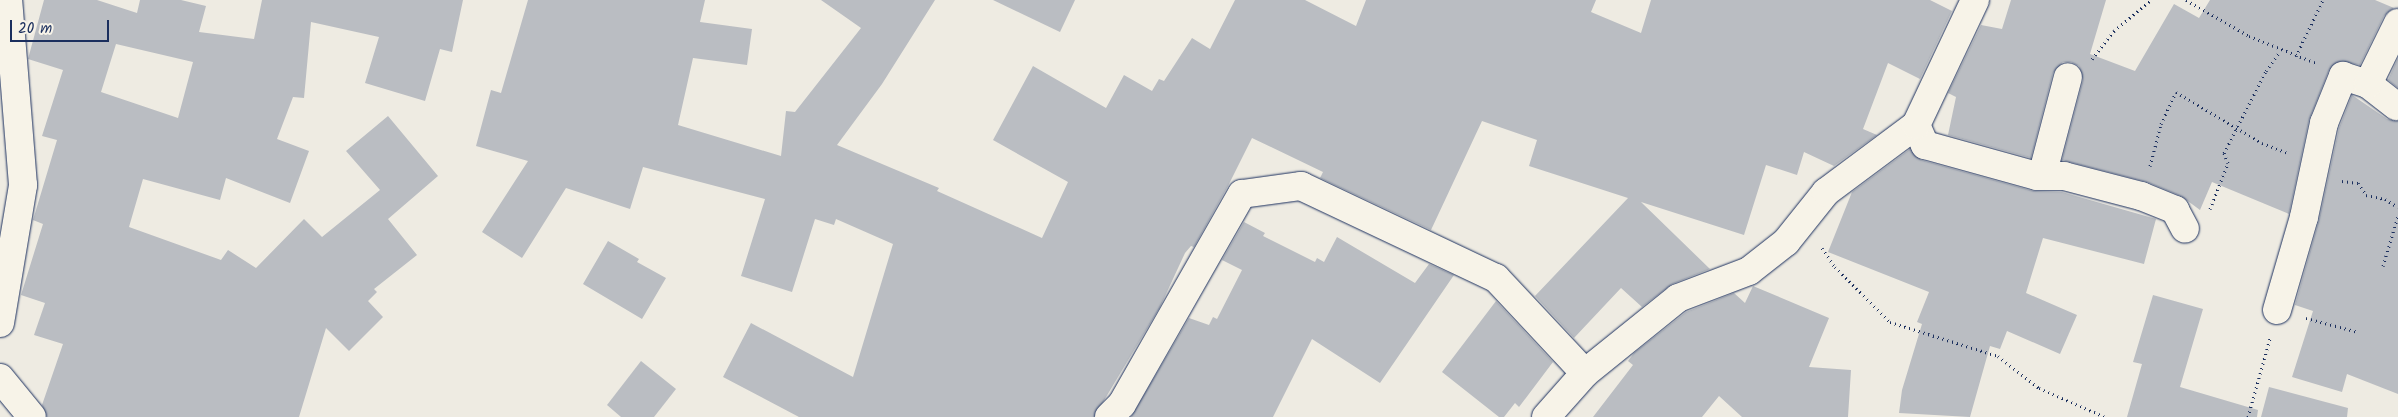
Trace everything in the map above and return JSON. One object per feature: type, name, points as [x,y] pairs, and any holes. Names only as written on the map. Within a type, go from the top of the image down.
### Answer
[{"type":"street","points":[[0,324],[23,185],[8,0]]},
{"type":"street","points":[[1546,417],[1585,373],[1678,298],[1749,271],[1786,242],[1826,192],[1916,125],[1975,0]]},
{"type":"street","points":[[2277,310],[2315,169],[2324,123],[2398,23]]},
{"type":"street","points":[[2042,176],[2068,77]]},
{"type":"street","points":[[2356,80],[2396,106]]},
{"type":"street","points":[[1916,125],[1926,146],[2042,176],[2064,176],[2141,196],[2180,220]]},
{"type":"street","points":[[1109,417],[1122,404],[1242,194],[1301,186],[1496,278],[1585,373]]},
{"type":"street","points":[[0,378],[32,417]]},
{"type":"path","points":[[2068,77],[2090,62],[2114,32],[2151,0]]},
{"type":"path","points":[[2186,0],[2280,51],[2356,80]]},
{"type":"path","points":[[2296,56],[2323,0]]},
{"type":"path","points":[[2180,220],[2204,222],[2228,163],[2224,153],[2266,71],[2280,51]]},
{"type":"path","points":[[2141,196],[2160,124],[2176,92],[2262,143],[2315,169],[2358,183],[2366,195],[2385,199],[2398,207]]},
{"type":"path","points":[[2383,266],[2398,216]]},
{"type":"path","points":[[1803,221],[1835,268],[1890,322],[1998,356],[2039,388],[2105,417]]},
{"type":"path","points":[[2248,417],[2277,310],[2358,332]]},
{"type":"building","points":[[44,0],[97,0],[137,13],[140,0],[181,0],[206,6],[199,32],[254,39],[262,0],[463,0],[452,52],[440,49],[425,101],[365,83],[379,37],[311,22],[304,98],[293,97],[277,139],[309,151],[290,203],[226,178],[220,200],[143,179],[129,227],[221,260],[228,250],[256,268],[304,219],[322,237],[380,190],[346,151],[388,116],[438,176],[388,219],[417,255],[374,289],[377,292],[368,301],[383,317],[349,351],[326,328],[299,417],[47,417],[42,405],[63,344],[34,335],[45,303],[21,295],[43,224],[33,220],[57,140],[42,136],[63,70],[28,59]],"holes":[[[116,44],[193,62],[178,118],[101,92]]]},
{"type":"building","points":[[528,0],[705,0],[700,22],[752,29],[747,65],[693,58],[678,125],[781,156],[786,111],[795,112],[861,28],[821,0],[935,0],[882,84],[837,145],[939,188],[937,191],[1042,238],[1068,182],[993,140],[1033,66],[1106,108],[1124,75],[1152,91],[1159,79],[1164,81],[1192,38],[1210,49],[1235,0],[1305,0],[1356,26],[1366,0],[1596,0],[1591,12],[1641,33],[1651,0],[1930,0],[1952,11],[1920,79],[1888,63],[1863,129],[1877,135],[1834,166],[1804,152],[1797,175],[1766,165],[1744,235],[1641,202],[1710,269],[1672,284],[1642,307],[1621,288],[1574,338],[1535,296],[1628,198],[1529,166],[1537,140],[1482,121],[1431,230],[1320,178],[1323,172],[1252,138],[1194,247],[1191,246],[1185,253],[1160,307],[1094,417],[799,417],[723,377],[751,323],[853,377],[893,244],[836,219],[834,225],[815,219],[792,292],[741,276],[765,199],[643,167],[630,209],[566,188],[522,258],[482,232],[528,161],[476,146],[491,90],[501,93]]},
{"type":"building","points":[[993,0],[1075,0],[1060,32]]},
{"type":"building","points":[[2011,0],[2106,0],[2090,54],[2135,71],[2174,4],[2199,18],[2210,0],[2375,0],[2394,8],[2384,16],[2360,65],[2341,61],[2329,70],[2309,120],[2289,214],[2212,182],[2200,210],[2181,196],[2147,182],[2062,160],[2083,80],[2079,66],[2071,62],[2063,62],[2053,73],[2031,158],[1948,135],[1956,97],[1948,93],[1981,25],[2002,29]]},
{"type":"building","points":[[2398,58],[2398,88],[2388,80]]},
{"type":"building","points":[[2352,95],[2387,119],[2398,121],[2398,394],[2347,374],[2342,392],[2292,377],[2313,311],[2295,305],[2319,220],[2339,128]]},
{"type":"building","points":[[1910,149],[1921,160],[2033,191],[2062,192],[2156,219],[2144,264],[2043,238],[2026,293],[2077,315],[2060,354],[2007,331],[2000,349],[1990,346],[1970,417],[1899,413],[1902,390],[1922,324],[1917,322],[1929,292],[1828,252],[1852,192]]},
{"type":"building","points":[[1244,222],[1265,233],[1263,236],[1315,262],[1317,258],[1324,262],[1337,237],[1415,283],[1429,264],[1454,275],[1380,383],[1312,339],[1273,417],[1131,417],[1189,318],[1209,325],[1213,317],[1217,319],[1242,270],[1222,260]]},
{"type":"building","points":[[608,241],[639,259],[637,262],[666,278],[642,319],[583,284]]},
{"type":"building","points":[[1753,286],[1829,318],[1809,367],[1851,370],[1848,417],[1742,417],[1719,396],[1702,417],[1593,417],[1633,365],[1628,361],[1634,353],[1686,312],[1734,293],[1745,303]]},
{"type":"building","points":[[2153,295],[2203,309],[2180,387],[2258,410],[2257,417],[2127,417],[2142,364],[2133,362]]},
{"type":"building","points":[[1496,301],[1553,362],[1519,407],[1515,403],[1504,417],[1499,417],[1442,372]]},
{"type":"building","points":[[641,361],[676,389],[654,417],[621,417],[607,405]]},
{"type":"building","points":[[2269,387],[2348,408],[2347,417],[2261,417]]}]
